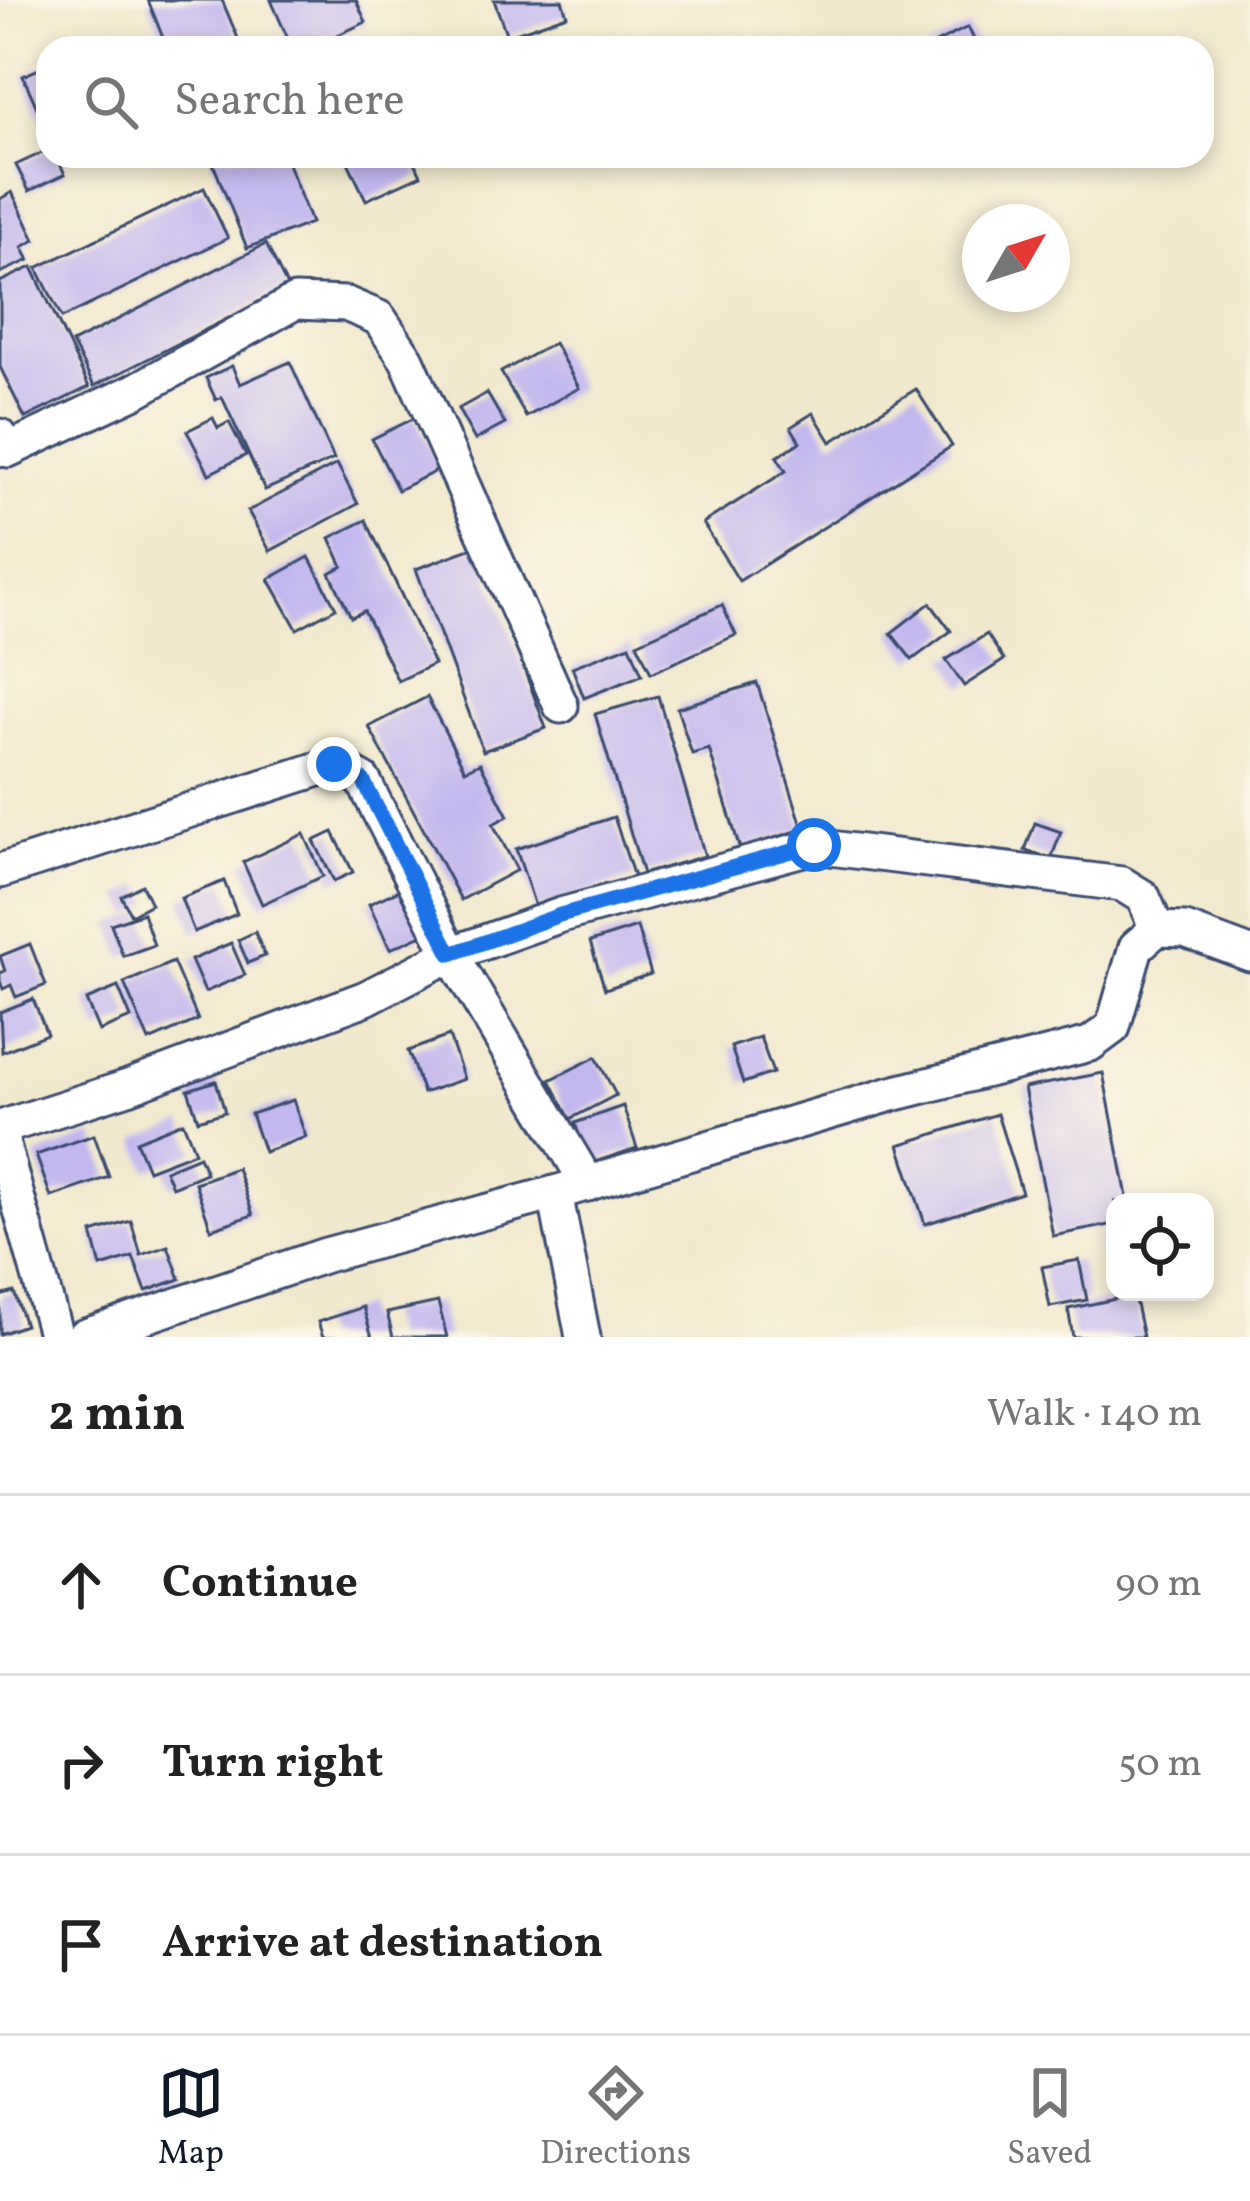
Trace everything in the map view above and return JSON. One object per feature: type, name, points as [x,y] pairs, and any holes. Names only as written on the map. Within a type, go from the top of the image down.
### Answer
[{"type":"street","points":[[3,448],[135,391],[295,302],[346,304],[379,318],[407,360],[561,706]]},
{"type":"street","points":[[0,871],[334,764],[363,780],[572,1189],[583,1337]]},
{"type":"street","points":[[56,1337],[0,1132],[366,998],[451,954],[560,915],[814,845],[1122,884],[1143,897],[1157,929]]},
{"type":"street","points":[[82,1337],[326,1255],[572,1189],[888,1095],[1090,1044],[1113,1027],[1136,946],[1157,929],[1185,930],[1250,954]]},
{"type":"building","points":[[148,0],[222,0],[237,36],[162,36]]},
{"type":"building","points":[[271,0],[356,0],[366,22],[335,36],[287,36]]},
{"type":"building","points":[[494,0],[562,0],[567,15],[507,36]]},
{"type":"building","points":[[968,27],[972,36],[950,36]]},
{"type":"building","points":[[36,70],[36,105],[23,76]]},
{"type":"building","points":[[36,156],[36,168],[62,168],[65,174],[29,191],[16,165]]},
{"type":"building","points":[[215,168],[290,168],[311,223],[247,248]]},
{"type":"building","points":[[351,168],[418,168],[421,175],[366,200]]},
{"type":"building","points":[[204,188],[228,238],[62,318],[37,268]]},
{"type":"building","points":[[12,192],[35,240],[22,247],[29,260],[0,273],[0,199]]},
{"type":"building","points":[[266,244],[288,288],[94,386],[72,343]]},
{"type":"building","points":[[32,267],[89,387],[25,418],[0,367],[0,282]]},
{"type":"building","points":[[554,343],[579,388],[526,417],[501,372]]},
{"type":"building","points":[[290,362],[334,459],[265,490],[222,397],[216,400],[206,378],[232,366],[240,384]]},
{"type":"building","points":[[916,389],[952,446],[739,581],[703,523],[786,471],[777,457],[800,442],[791,427],[813,413],[831,442]]},
{"type":"building","points":[[487,393],[505,424],[475,440],[458,409]]},
{"type":"building","points":[[213,418],[218,428],[229,422],[246,455],[209,474],[187,431]]},
{"type":"building","points":[[415,418],[440,469],[398,490],[372,439]]},
{"type":"building","points":[[337,464],[358,504],[270,551],[248,511]]},
{"type":"building","points":[[366,520],[434,664],[398,681],[364,611],[351,617],[330,573],[343,566],[330,538]]},
{"type":"building","points":[[478,546],[546,728],[483,751],[416,569]]},
{"type":"building","points":[[309,557],[336,608],[297,629],[269,579]]},
{"type":"building","points":[[930,603],[951,631],[912,660],[891,633]]},
{"type":"building","points":[[722,605],[736,635],[651,673],[637,643]]},
{"type":"building","points":[[987,634],[1004,660],[964,686],[946,660]]},
{"type":"building","points":[[630,645],[642,675],[584,698],[572,667]]},
{"type":"building","points":[[757,683],[803,829],[740,849],[709,749],[692,754],[677,708]]},
{"type":"building","points":[[658,696],[705,856],[643,874],[595,714]]},
{"type":"building","points":[[427,697],[465,770],[480,763],[508,816],[493,824],[517,870],[461,900],[369,727]]},
{"type":"building","points":[[614,817],[634,877],[536,909],[516,849]]},
{"type":"building","points":[[1035,823],[1061,832],[1051,859],[1025,850]]},
{"type":"building","points":[[333,832],[353,872],[334,881],[314,841]]},
{"type":"building","points":[[304,834],[323,876],[262,904],[243,862]]},
{"type":"building","points":[[224,881],[237,914],[194,932],[181,898]]},
{"type":"building","points":[[142,885],[151,904],[131,915],[121,896]]},
{"type":"building","points":[[404,888],[424,934],[390,949],[369,904]]},
{"type":"building","points":[[143,913],[154,945],[123,956],[111,924]]},
{"type":"building","points":[[637,927],[651,974],[605,989],[590,942]]},
{"type":"building","points":[[255,932],[265,956],[248,963],[238,940]]},
{"type":"building","points":[[231,943],[245,975],[205,992],[191,960]]},
{"type":"building","points":[[30,944],[46,985],[16,997],[11,985],[3,989],[0,973],[5,971],[0,956]]},
{"type":"building","points":[[173,962],[198,1020],[149,1041],[124,983]]},
{"type":"building","points":[[118,987],[131,1018],[99,1031],[86,1000]]},
{"type":"building","points":[[33,999],[47,1034],[2,1052],[0,1012]]},
{"type":"building","points":[[449,1036],[464,1079],[423,1093],[408,1051]]},
{"type":"building","points":[[760,1037],[773,1073],[743,1083],[731,1047]]},
{"type":"building","points":[[596,1057],[616,1095],[570,1119],[550,1080]]},
{"type":"building","points":[[1103,1073],[1126,1193],[1106,1193],[1106,1226],[1053,1236],[1024,1088]]},
{"type":"building","points":[[216,1081],[225,1112],[198,1120],[188,1090]]},
{"type":"building","points":[[293,1100],[306,1137],[264,1152],[251,1114]]},
{"type":"building","points":[[623,1106],[637,1148],[589,1164],[575,1123]]},
{"type":"building","points":[[997,1114],[1022,1193],[925,1224],[899,1145]]},
{"type":"building","points":[[183,1122],[195,1152],[148,1170],[136,1141]]},
{"type":"building","points":[[94,1135],[109,1177],[51,1197],[36,1155]]},
{"type":"building","points":[[199,1156],[206,1173],[172,1187],[165,1170]]},
{"type":"building","points":[[237,1168],[253,1215],[211,1229],[195,1183]]},
{"type":"building","points":[[131,1221],[141,1255],[168,1246],[180,1279],[146,1291],[133,1257],[101,1267],[92,1233]]},
{"type":"building","points":[[1079,1260],[1087,1300],[1050,1307],[1042,1267]]},
{"type":"building","points":[[14,1292],[25,1325],[0,1334],[0,1296]]},
{"type":"building","points":[[1135,1301],[1143,1337],[1073,1337],[1068,1309]]},
{"type":"building","points":[[438,1302],[447,1337],[393,1337],[387,1313]]},
{"type":"building","points":[[363,1307],[372,1337],[323,1337],[318,1322]]},
{"type":"route","points":[[334,764],[363,780],[451,954],[560,915],[814,845]]}]
